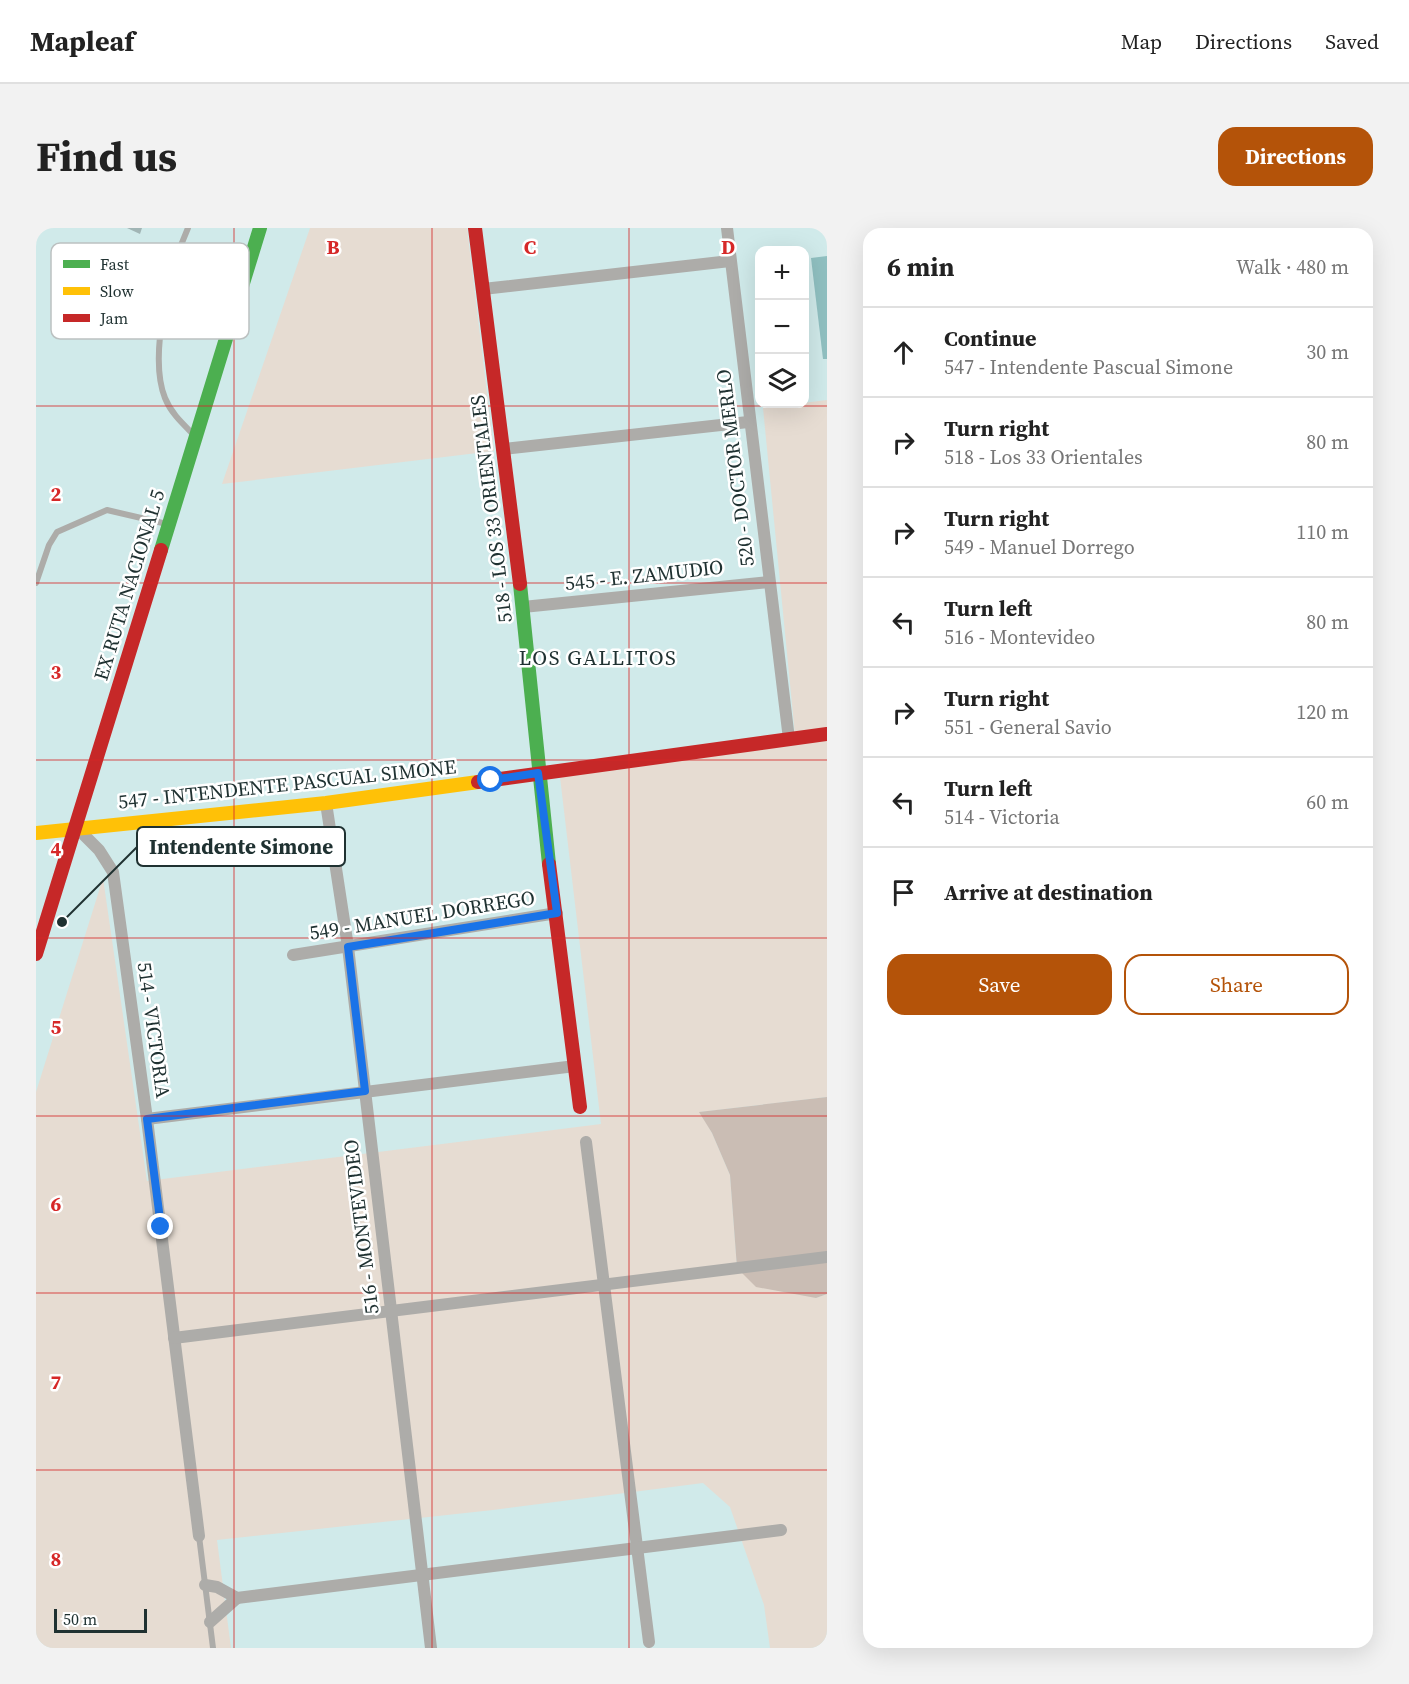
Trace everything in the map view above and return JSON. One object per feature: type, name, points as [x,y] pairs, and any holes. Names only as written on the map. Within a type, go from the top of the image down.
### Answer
[{"type":"street","name":"EX RUTA NACIONAL 5","points":[[249,262],[260,228]]},
{"type":"street","name":"518 - LOS 33 ORIENTALES","points":[[476,228],[523,607],[538,773],[580,1107]]},
{"type":"street","name":"520 - DOCTOR MERLO","points":[[727,228],[748,422],[789,739]]},
{"type":"street","points":[[483,289],[730,261]]},
{"type":"street","name":"EX RUTA NACIONAL 5","points":[[36,954],[225,339]]},
{"type":"street","points":[[503,449],[748,422]]},
{"type":"street","name":"545 - E. ZAMUDIO","points":[[523,607],[768,582]]},
{"type":"street","name":"547 - INTENDENTE PASCUAL SIMONE","points":[[36,832],[326,803],[827,734]]},
{"type":"street","name":"516 - MONTEVIDEO","points":[[326,803],[348,947],[432,1648]]},
{"type":"street","name":"514 - VICTORIA","points":[[76,827],[99,850],[113,872],[147,1119],[199,1536]]},
{"type":"street","name":"549 - MANUEL DORREGO","points":[[293,955],[557,913]]},
{"type":"street","points":[[147,1119],[575,1066]]},
{"type":"street","points":[[586,1142],[648,1642]]},
{"type":"street","points":[[174,1338],[827,1257]]},
{"type":"street","points":[[210,1622],[237,1598],[781,1530]]},
{"type":"street","points":[[205,1585],[217,1587],[237,1598]]},
{"type":"lane","points":[[184,243],[188,228]]},
{"type":"lane","points":[[159,339],[157,353],[164,395],[170,410],[194,435]]},
{"type":"lane","points":[[36,583],[49,545],[57,532],[107,510],[167,524]]},
{"type":"lane","points":[[199,1536],[213,1648]]},
{"type":"shaded area","points":[[310,228],[467,228],[494,451],[222,484]]},
{"type":"shaded area","points":[[827,400],[827,1097],[700,1112],[712,1133],[730,1175],[737,1268],[816,1298],[827,1294],[827,1648],[770,1648],[764,1605],[730,1507],[703,1483],[493,1510],[217,1540],[231,1648],[36,1648],[36,1092],[103,878],[147,1181],[601,1124],[560,777],[796,745],[763,408],[809,408],[809,402]]},
{"type":"shaded area","points":[[827,1097],[827,1294],[816,1298],[756,1287],[737,1268],[730,1175],[712,1133],[699,1112]]},
{"type":"water","points":[[827,256],[827,359],[823,359],[811,258]]},
{"type":"traffic: fast","points":[[249,264],[260,228]]},
{"type":"traffic: fast","points":[[161,550],[226,339]]},
{"type":"traffic: fast","points":[[520,584],[549,864]]},
{"type":"traffic: slow","points":[[36,833],[326,803],[478,782]]},
{"type":"traffic: jam","points":[[475,228],[520,584]]},
{"type":"traffic: jam","points":[[36,954],[161,550]]},
{"type":"traffic: jam","points":[[478,782],[827,734]]},
{"type":"traffic: jam","points":[[549,864],[580,1107]]},
{"type":"place","name":"Intendente Simone","points":[[62,922]]},
{"type":"district","name":"LOS GALLITOS","points":[[598,657]]},
{"type":"route","points":[[161,1227],[147,1119],[365,1091],[348,947],[557,913],[538,773],[491,780]]}]
